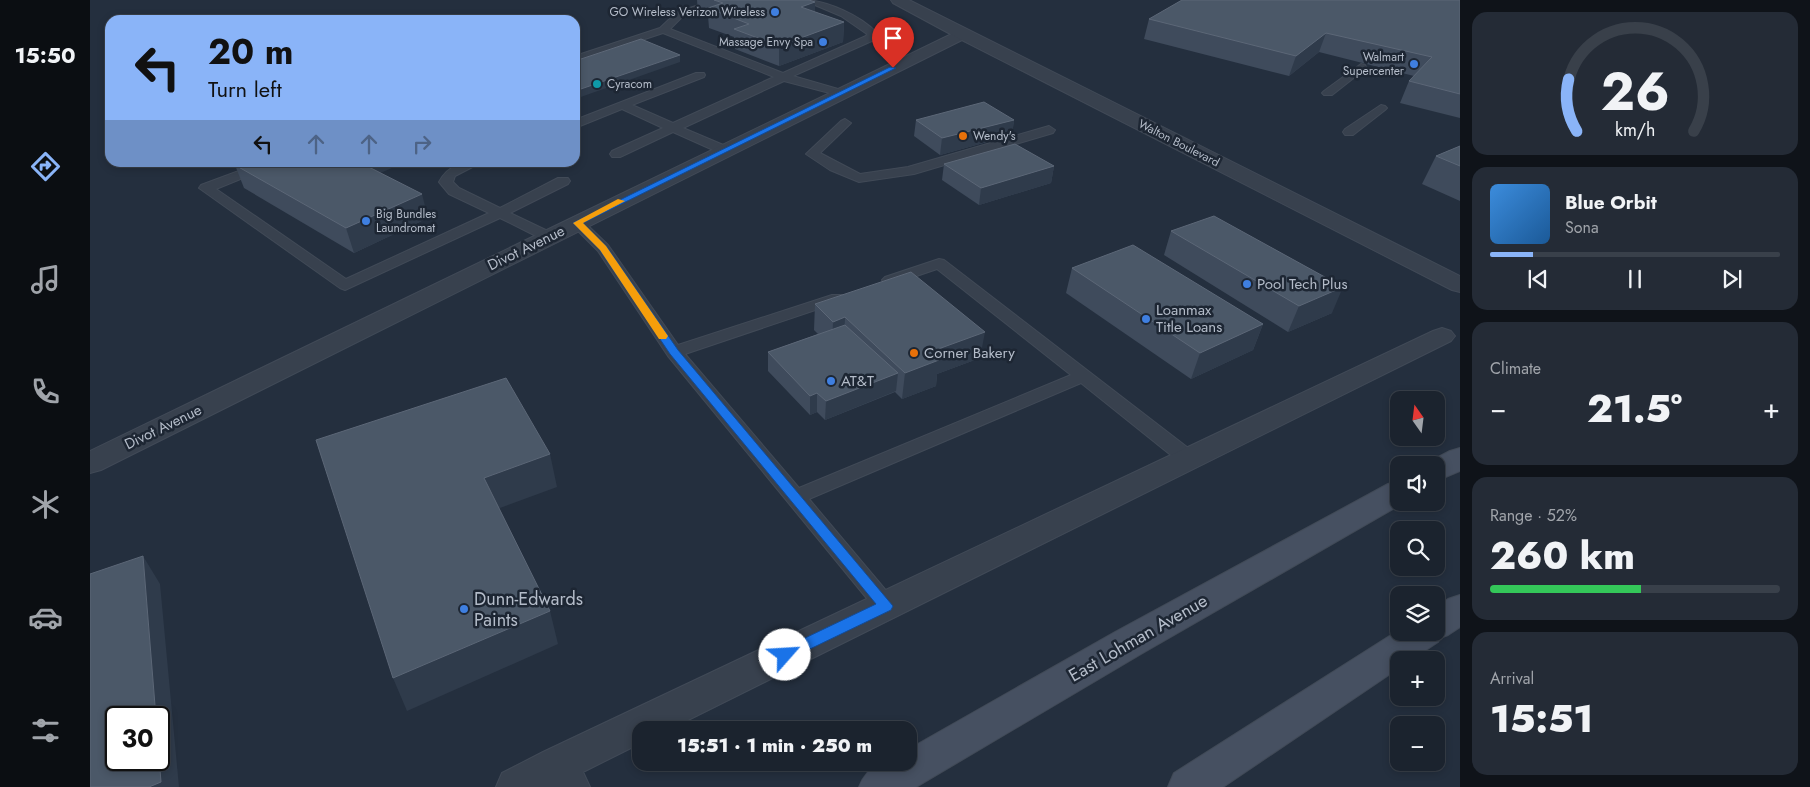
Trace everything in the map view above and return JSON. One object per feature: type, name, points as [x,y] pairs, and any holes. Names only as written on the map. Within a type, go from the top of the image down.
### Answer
[{"type":"main road","points":[[1445,466],[1460,458]]},
{"type":"main road","name":"East Lohman Avenue","points":[[879,787],[1128,643],[1390,497]]},
{"type":"main road","points":[[1445,619],[1460,609]]},
{"type":"main road","points":[[1188,787],[1411,641]]},
{"type":"street","name":"Walton Boulevard","points":[[898,0],[1460,285]]},
{"type":"street","name":"Divot Avenue","points":[[90,463],[962,34]]},
{"type":"street","points":[[516,787],[563,776],[886,606],[1442,336]]},
{"type":"lane","points":[[580,57],[663,30],[680,14],[725,0]]},
{"type":"lane","points":[[616,154],[870,38],[872,33],[844,14],[808,0]]},
{"type":"lane","points":[[663,30],[783,77],[841,93]]},
{"type":"lane","points":[[1328,93],[1361,67]]},
{"type":"lane","points":[[580,122],[700,75]]},
{"type":"lane","points":[[622,105],[724,150]]},
{"type":"lane","points":[[1349,132],[1382,108]]},
{"type":"lane","points":[[844,123],[812,154],[834,168],[859,178],[909,171],[1049,130]]},
{"type":"lane","points":[[263,167],[206,188],[345,285],[500,213],[563,181]]},
{"type":"lane","points":[[465,167],[450,174],[446,182],[454,191],[549,237]]},
{"type":"lane","points":[[577,223],[603,248],[674,352],[886,606]]},
{"type":"lane","points":[[873,286],[939,263],[1189,459]]},
{"type":"lane","points":[[674,352],[854,292]]},
{"type":"lane","points":[[796,497],[1083,376]]},
{"type":"building","points":[[714,0],[809,0],[815,2],[801,7],[844,22],[779,46],[734,29],[749,24],[708,8],[723,3]]},
{"type":"building","name":"Walmart Supercenter","points":[[1182,0],[1460,0],[1460,94],[1409,81],[1432,57],[1326,33],[1296,56],[1149,19]]},
{"type":"building","name":"Cyracom","points":[[641,39],[680,55],[580,89],[580,59]]},
{"type":"building","points":[[984,102],[1014,120],[942,138],[916,120]]},
{"type":"building","points":[[1015,144],[1054,166],[981,188],[944,164]]},
{"type":"building","points":[[1460,146],[1460,166],[1436,156]]},
{"type":"building","points":[[239,167],[369,167],[422,194],[346,228]]},
{"type":"building","points":[[1214,216],[1343,287],[1299,306],[1171,231]]},
{"type":"building","points":[[1133,245],[1263,324],[1200,353],[1072,268]]},
{"type":"building","points":[[911,272],[985,332],[930,352],[939,360],[905,373],[845,317],[833,322],[815,304]]},
{"type":"building","points":[[845,325],[898,373],[826,401],[817,393],[810,396],[768,352]]},
{"type":"building","points":[[506,378],[550,454],[484,478],[550,611],[393,678],[316,440]]},
{"type":"building","points":[[143,556],[155,706],[105,706],[105,771],[160,771],[161,782],[149,787],[90,787],[90,574]]},
{"type":"slow traffic","points":[[621,201],[577,223],[603,248],[614,267],[663,336]]},
{"type":"place","name":"GO Wireless Verizon Wireless","points":[[775,12]]},
{"type":"place","name":"Massage Envy Spa","points":[[823,42]]},
{"type":"place","name":"Walmart Supercenter","points":[[1414,64]]},
{"type":"place","name":"Cyracom","points":[[597,84]]},
{"type":"place","name":"Wendy's","points":[[963,136]]},
{"type":"place","name":"Big Bundles Laundromat","points":[[366,221]]},
{"type":"place","name":"Pool Tech Plus","points":[[1247,284]]},
{"type":"place","name":"Loanmax Title Loans","points":[[1146,319]]},
{"type":"place","name":"Corner Bakery","points":[[914,353]]},
{"type":"place","name":"AT&T","points":[[831,381]]},
{"type":"place","name":"Dunn-Edwards Paints","points":[[464,609]]},
{"type":"route","points":[[785,655],[886,606],[674,352],[614,267],[603,248],[577,223],[893,68]]}]
